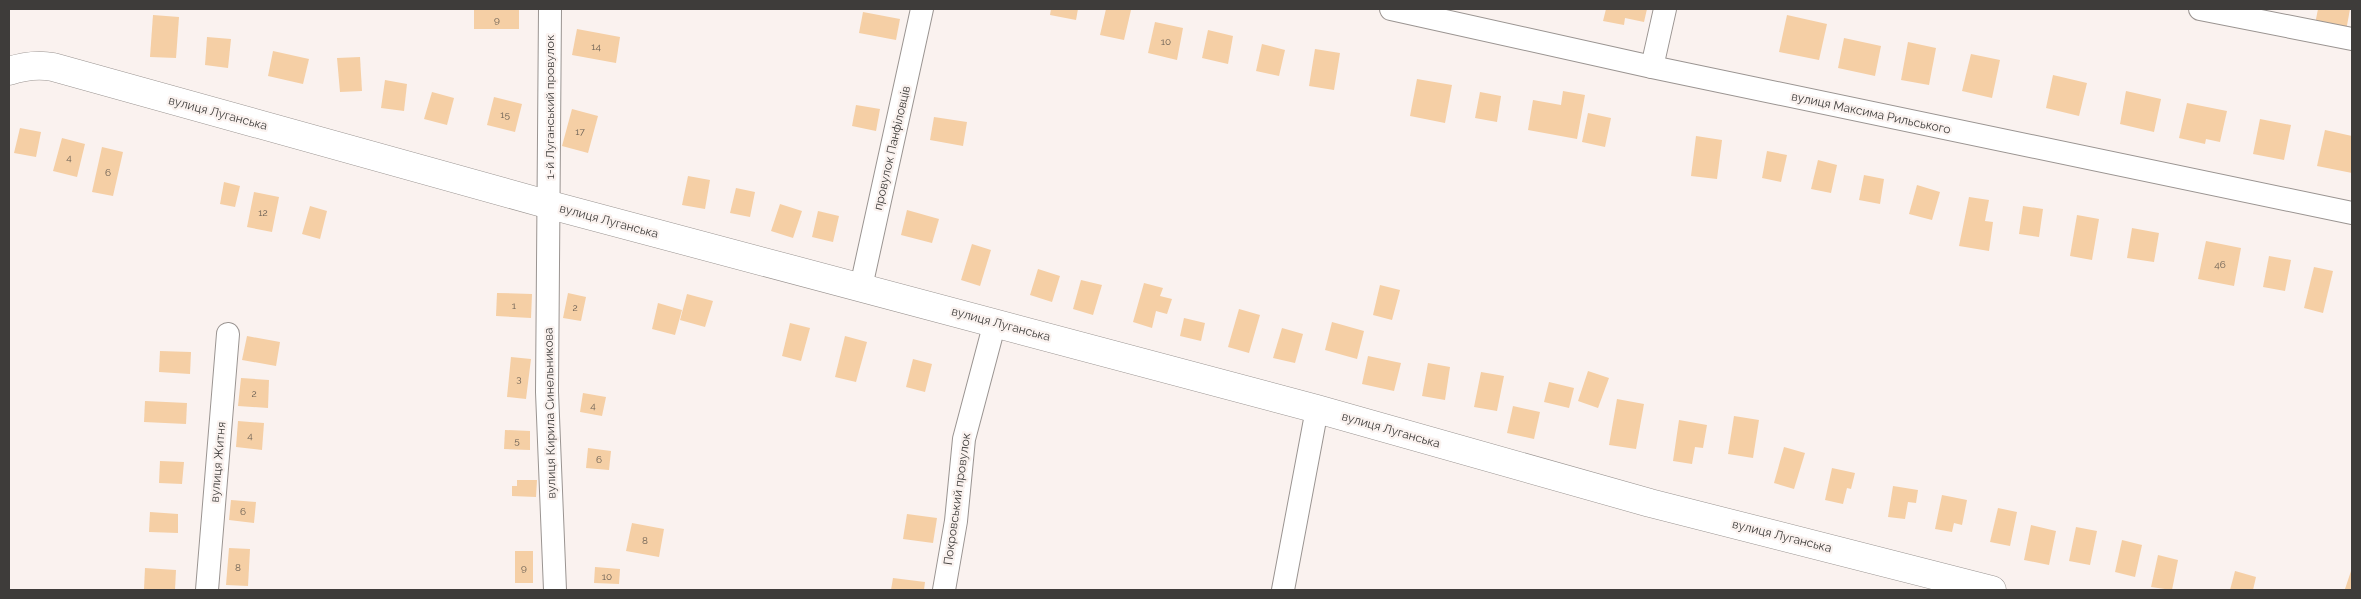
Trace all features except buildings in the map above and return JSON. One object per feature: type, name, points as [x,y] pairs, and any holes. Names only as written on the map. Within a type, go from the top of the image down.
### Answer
[{"type":"main road","name":"вулиця Луганська","points":[[9,71],[24,66],[40,65],[53,67],[550,205],[1317,409],[1946,584],[1992,590]]},
{"type":"street","name":"1-й Луганський провулок","points":[[550,9],[550,205]]},
{"type":"street","name":"провулок Панфіловців","points":[[861,287],[922,9]]},
{"type":"street","name":"вулиця Максима Рильського","points":[[1391,9],[1652,67],[2352,214]]},
{"type":"street","points":[[1652,67],[1665,9]]},
{"type":"street","points":[[2200,9],[2352,39]]},
{"type":"street","name":"вулиця Кирила Синельникова","points":[[550,205],[547,392],[555,590]]},
{"type":"street","name":"Покровський провулок","points":[[944,590],[956,521],[964,440],[995,322]]},
{"type":"street","name":"вулиця Житня","points":[[208,590],[228,334]]},
{"type":"street","points":[[1283,590],[1317,409]]}]
